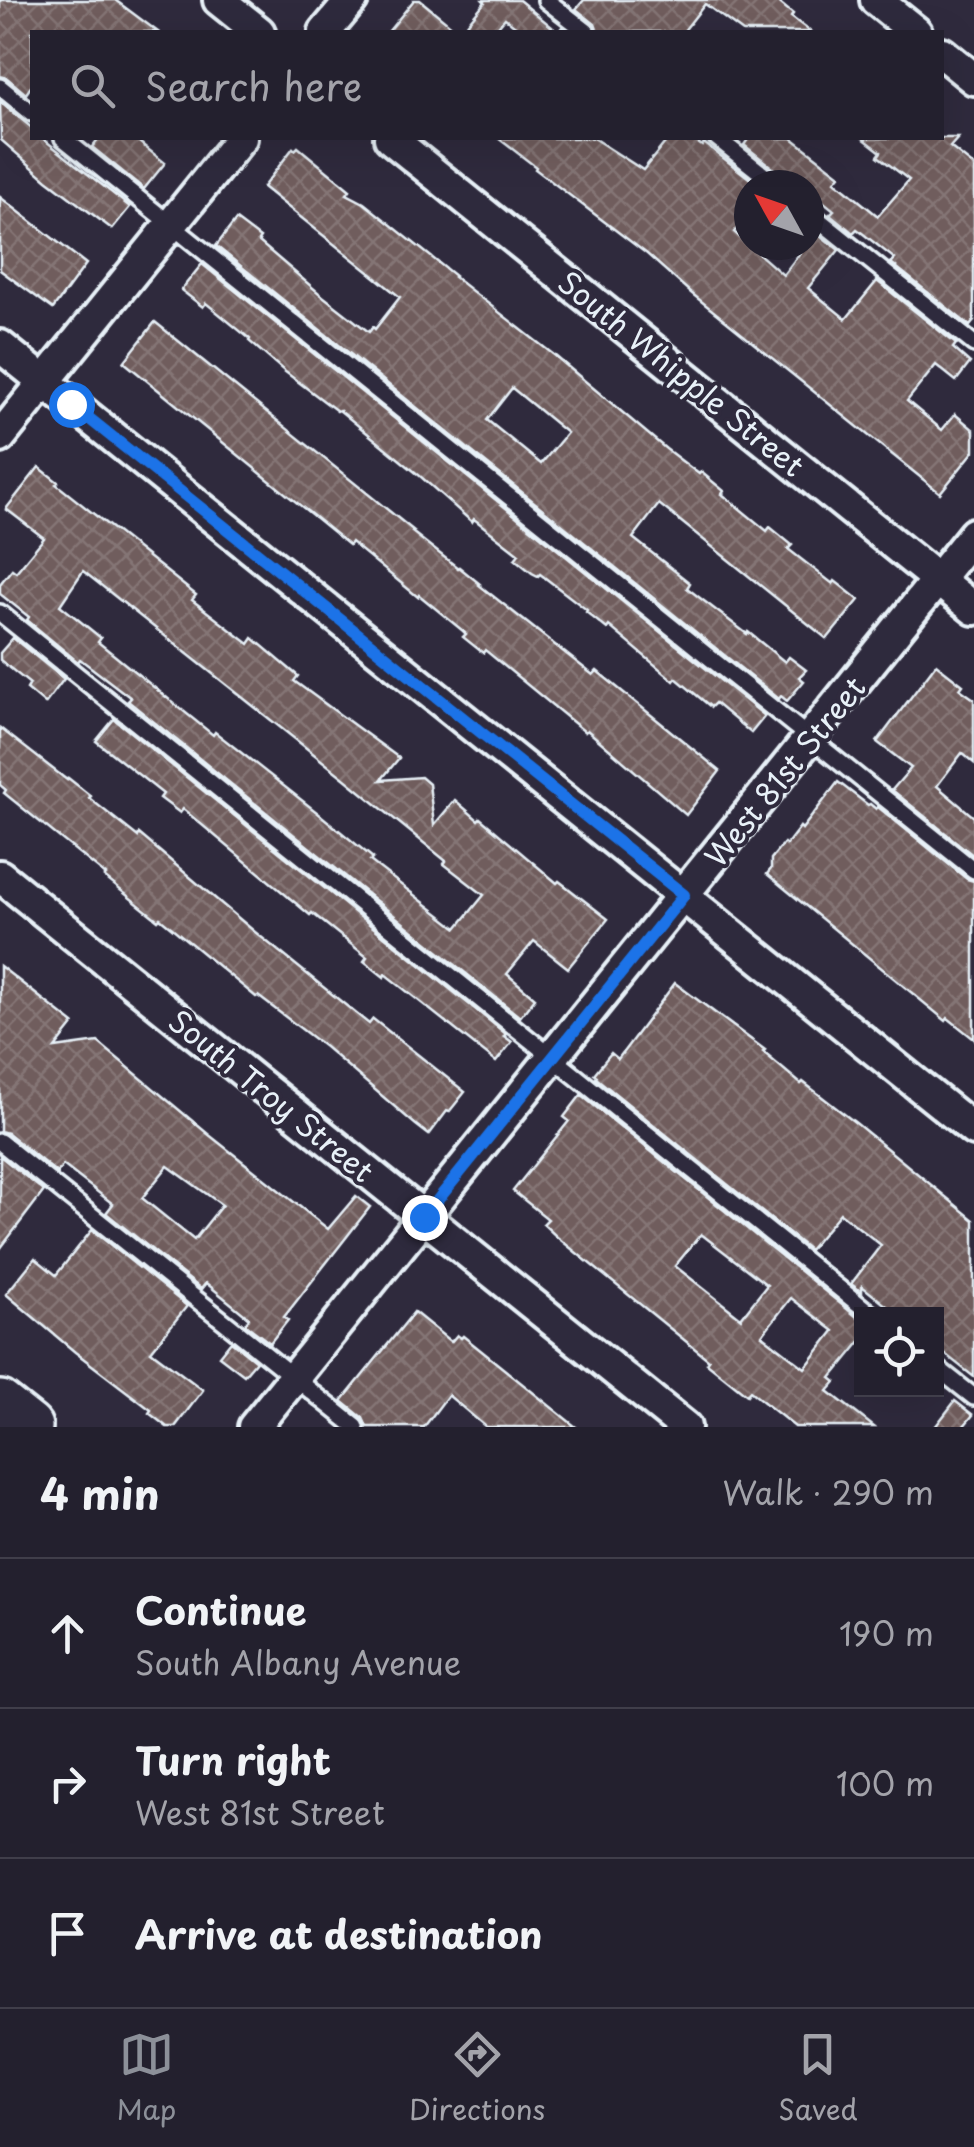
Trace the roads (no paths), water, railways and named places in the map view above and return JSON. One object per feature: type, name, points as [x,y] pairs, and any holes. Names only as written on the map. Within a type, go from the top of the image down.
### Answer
[{"type":"main road","points":[[0,1404],[29,1427]]},
{"type":"street","points":[[219,0],[257,30]]},
{"type":"street","points":[[328,30],[352,0]]},
{"type":"street","points":[[876,0],[914,30]]},
{"type":"street","points":[[944,55],[974,79]]},
{"type":"street","points":[[0,437],[239,140]]},
{"type":"street","name":"South Whipple Street","points":[[392,140],[974,609]]},
{"type":"street","points":[[0,346],[974,1130]]},
{"type":"street","name":"West 81st Street","points":[[254,1427],[974,534]]},
{"type":"street","name":"South Troy Street","points":[[0,876],[686,1427]]},
{"type":"lane","points":[[546,0],[584,30]]},
{"type":"lane","points":[[0,87],[30,111]]},
{"type":"lane","points":[[65,140],[974,870]]},
{"type":"lane","points":[[720,140],[757,170]]},
{"type":"lane","points":[[824,224],[974,344]]},
{"type":"lane","points":[[0,613],[862,1307]]},
{"type":"lane","points":[[0,1142],[356,1427]]},
{"type":"lane","points":[[944,1373],[974,1397]]}]
